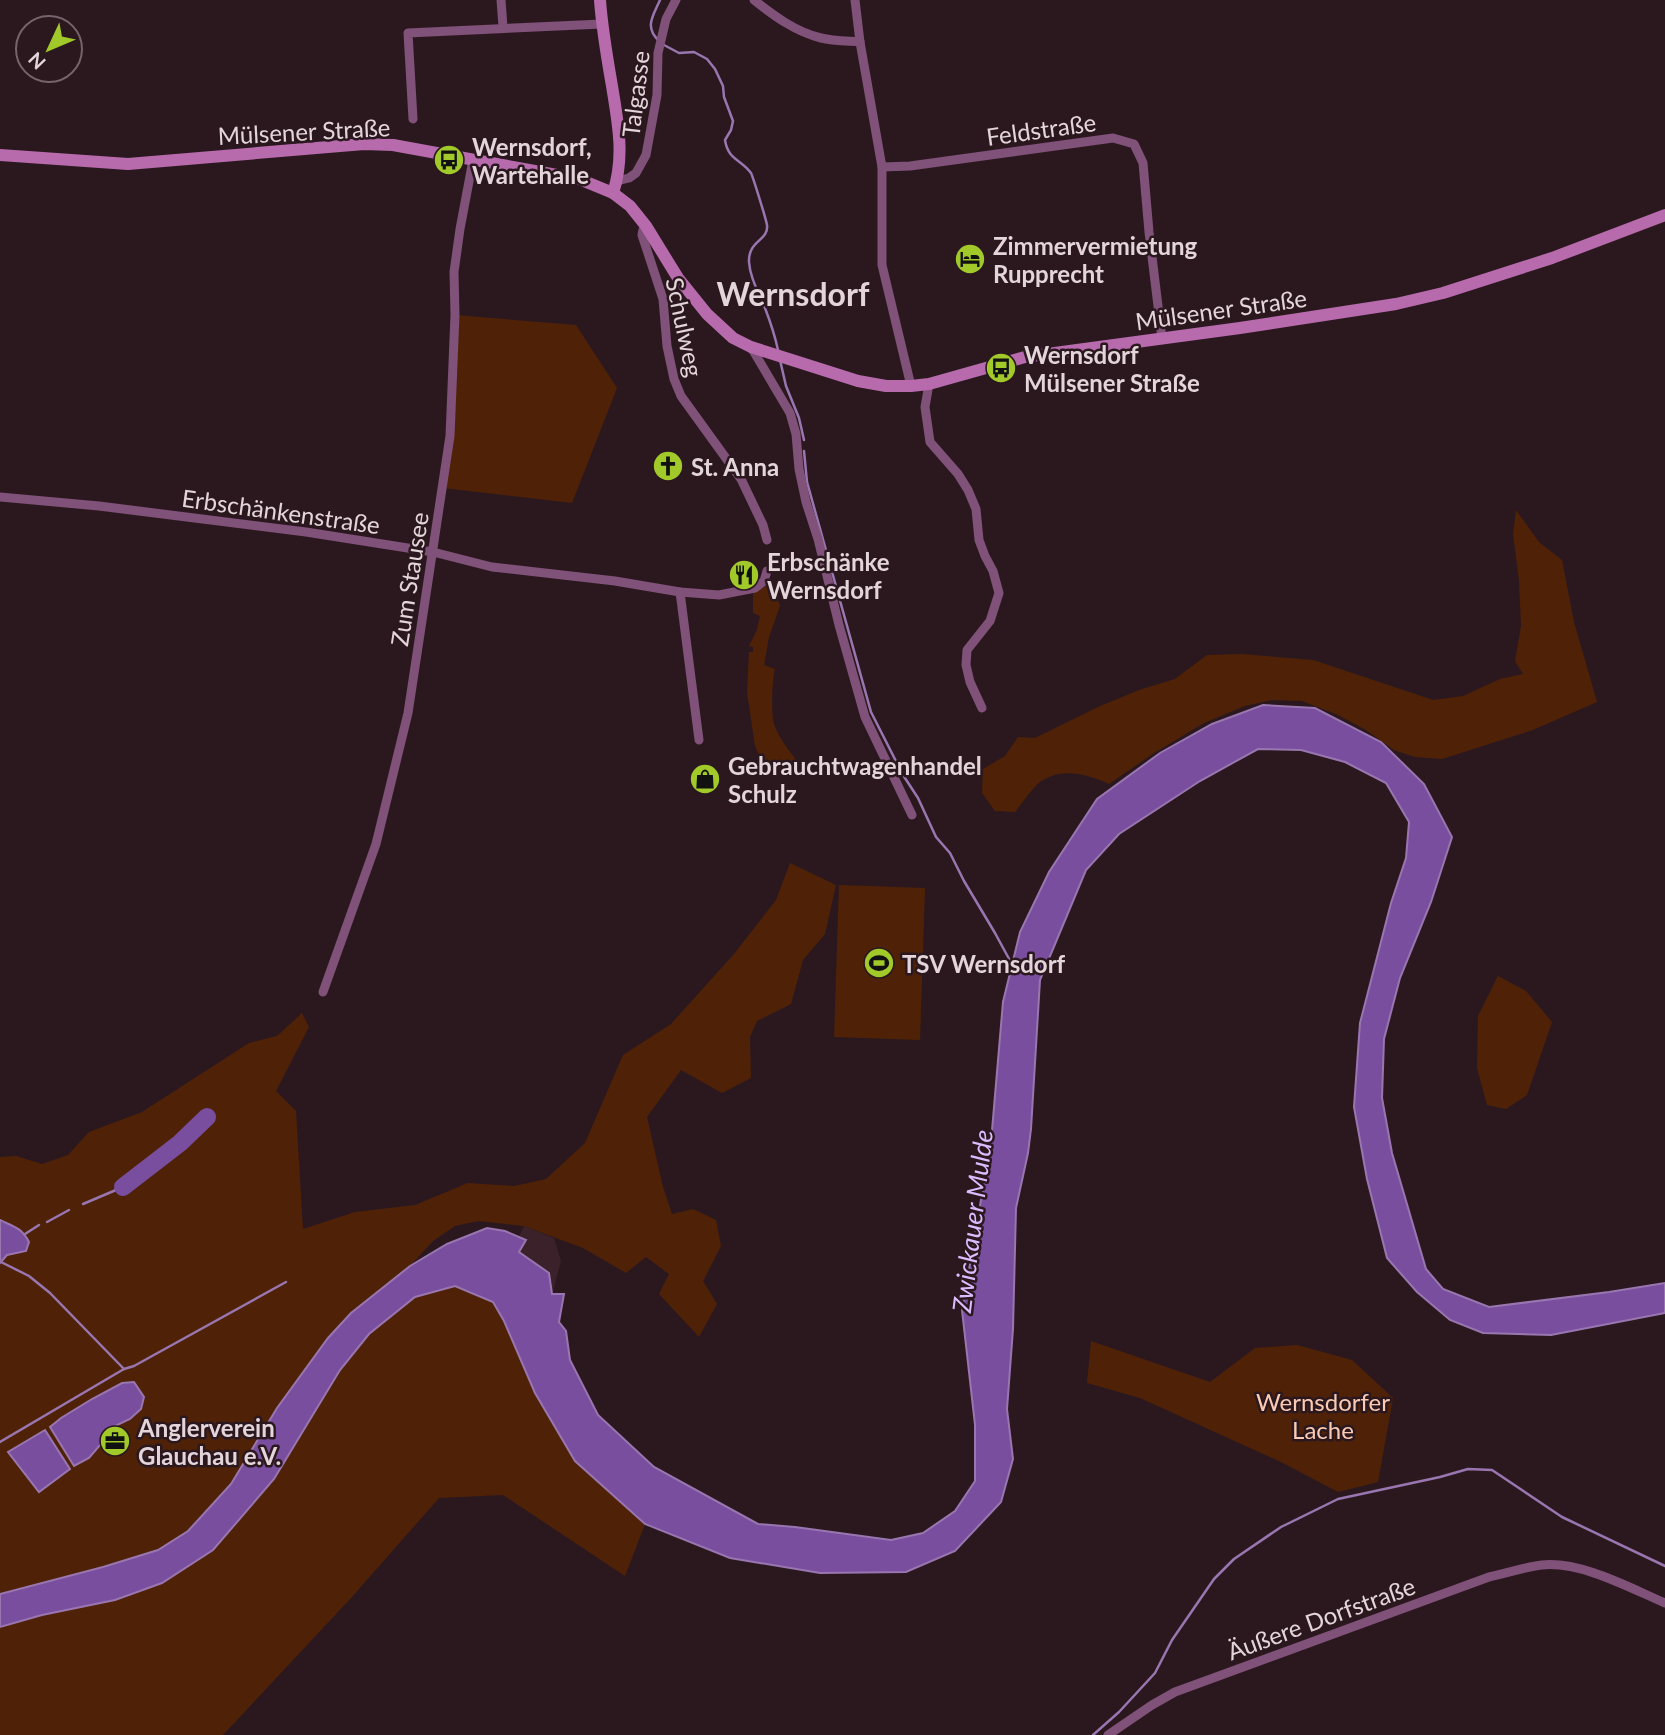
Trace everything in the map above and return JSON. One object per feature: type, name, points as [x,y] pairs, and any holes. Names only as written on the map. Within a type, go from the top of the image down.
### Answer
[{"type":"street","points":[[501,0],[503,27]]},
{"type":"street","points":[[600,0],[620,139],[615,187]]},
{"type":"street","name":"Talgasse","points":[[615,187],[635,173],[646,155],[657,95],[658,53],[666,19],[676,0]]},
{"type":"street","points":[[754,0],[805,33],[824,39],[860,42]]},
{"type":"street","points":[[855,0],[882,167],[882,265],[911,386]]},
{"type":"street","points":[[413,119],[408,33],[602,24]]},
{"type":"street","name":"Feldstraße","points":[[882,167],[910,166],[1113,138],[1134,144],[1143,163],[1162,339]]},
{"type":"street","name":"Mülsener Straße","points":[[0,155],[128,164],[365,144],[393,145],[615,187],[646,226],[678,278],[707,314],[733,338],[768,353],[858,381],[886,386],[929,384],[1025,356],[1162,339],[1396,304],[1443,293],[1552,258],[1665,215]]},
{"type":"street","name":"Zum Stausee","points":[[323,992],[376,844],[408,713],[450,436],[454,272],[473,160]]},
{"type":"street","name":"Schulweg","points":[[646,226],[642,235],[663,299],[667,346],[674,379],[681,396],[740,479],[763,524],[767,540]]},
{"type":"street","points":[[751,347],[790,413],[796,434],[806,502],[865,717],[912,814]]},
{"type":"street","points":[[929,384],[925,407],[930,442],[968,489],[976,509],[979,540],[993,571],[999,593],[990,621],[967,650],[966,665],[970,682],[982,708]]},
{"type":"street","name":"Erbschänkenstraße","points":[[0,497],[99,506],[306,532],[433,552],[492,567],[615,581],[680,592],[719,595],[755,588],[764,581],[768,571]]},
{"type":"street","points":[[680,592],[699,740]]},
{"type":"street","name":"Äußere Dorfstraße","points":[[1108,1735],[1152,1704],[1175,1692],[1489,1577],[1543,1565],[1569,1566],[1665,1603]]},
{"type":"shaded area","points":[[1263,705],[1315,708],[1381,742],[1424,784],[1452,837],[1431,902],[1400,978],[1384,1039],[1382,1098],[1392,1153],[1426,1269],[1443,1289],[1489,1307],[1665,1283],[1665,1313],[1551,1335],[1483,1333],[1450,1320],[1417,1292],[1387,1258],[1367,1179],[1354,1107],[1360,1023],[1391,903],[1406,858],[1409,822],[1386,783],[1345,762],[1301,750],[1258,749],[1200,781],[1119,834],[1086,870],[1040,980],[1031,1129],[1016,1208],[1013,1329],[1007,1409],[1013,1459],[1001,1502],[955,1551],[906,1572],[820,1573],[730,1558],[645,1524],[575,1461],[535,1393],[493,1302],[455,1286],[415,1297],[369,1334],[340,1370],[274,1479],[213,1550],[162,1583],[115,1600],[0,1627],[0,1594],[158,1550],[188,1531],[231,1484],[277,1408],[328,1338],[351,1313],[410,1266],[447,1244],[487,1228],[505,1231],[526,1240],[519,1252],[549,1273],[552,1294],[564,1294],[559,1322],[566,1331],[570,1360],[598,1415],[654,1467],[758,1524],[891,1540],[923,1533],[955,1511],[975,1481],[975,1425],[962,1310],[991,1142],[1003,1002],[1020,932],[1049,872],[1097,799],[1160,753],[1212,724]]},
{"type":"shaded area","points":[[0,1220],[20,1230],[29,1242],[26,1251],[7,1255],[0,1263]]},
{"type":"shaded area","points":[[524,1226],[554,1238],[561,1261],[552,1295],[519,1251],[525,1241],[519,1237]]},
{"type":"shaded area","points":[[134,1382],[144,1397],[141,1409],[130,1419],[117,1425],[89,1458],[74,1466],[50,1427],[92,1399],[122,1383]]},
{"type":"shaded area","points":[[45,1430],[70,1469],[39,1492],[8,1452]]},
{"type":"green space","points":[[455,315],[576,325],[617,388],[572,503],[443,488]]},
{"type":"green space","points":[[1516,510],[1539,542],[1562,560],[1574,622],[1597,702],[1533,730],[1442,759],[1415,757],[1394,750],[1366,730],[1336,714],[1302,701],[1272,700],[1245,706],[1204,723],[1109,784],[1077,774],[1053,776],[1037,785],[1015,812],[995,811],[982,793],[983,769],[1005,756],[1018,737],[1035,738],[1098,707],[1175,679],[1207,655],[1241,654],[1313,660],[1433,700],[1463,696],[1500,679],[1523,674],[1515,661],[1521,626],[1513,534]]},
{"type":"green space","points":[[771,579],[780,606],[769,637],[764,665],[775,669],[772,697],[774,724],[798,762],[767,773],[755,746],[747,692],[749,652],[753,652],[753,647],[749,646],[760,616],[753,613],[753,590],[764,587]]},
{"type":"green space","points":[[790,863],[836,885],[825,934],[803,960],[791,1004],[757,1021],[750,1037],[751,1078],[722,1093],[681,1070],[647,1117],[672,1214],[693,1209],[716,1220],[721,1246],[703,1281],[717,1304],[699,1337],[659,1294],[669,1274],[646,1257],[626,1273],[583,1248],[524,1226],[478,1221],[455,1226],[433,1241],[410,1266],[351,1313],[328,1338],[277,1408],[231,1484],[188,1531],[158,1550],[0,1594],[0,1157],[16,1156],[42,1164],[68,1155],[89,1132],[142,1112],[249,1043],[277,1036],[302,1013],[309,1027],[276,1091],[296,1111],[303,1229],[355,1212],[415,1205],[468,1183],[514,1186],[546,1179],[585,1143],[623,1055],[671,1024],[734,954],[776,900]]},
{"type":"green space","name":"TSV Wernsdorf","points":[[839,885],[925,888],[920,1040],[834,1037]]},
{"type":"green space","points":[[1498,976],[1526,991],[1552,1022],[1527,1095],[1506,1109],[1487,1105],[1477,1068],[1478,1016]]},
{"type":"green space","points":[[455,1286],[493,1302],[575,1461],[645,1524],[625,1576],[503,1495],[439,1498],[351,1598],[223,1735],[0,1735],[0,1627],[115,1600],[162,1583],[274,1479],[340,1370],[369,1334],[415,1297]]},
{"type":"green space","name":"Wernsdorfer Lache","points":[[1091,1341],[1210,1382],[1255,1348],[1297,1345],[1352,1360],[1393,1398],[1378,1482],[1338,1492],[1281,1462],[1140,1398],[1087,1383]]},
{"type":"waterway","points":[[659,41],[651,26],[660,0]]},
{"type":"waterway","points":[[664,45],[679,53],[694,52],[707,59],[723,86],[733,121],[725,140],[727,147],[732,156],[751,173],[767,225],[765,234],[752,249],[749,262],[778,350]]},
{"type":"waterway","points":[[780,360],[804,440]]},
{"type":"waterway","points":[[804,451],[807,482],[871,712],[936,837],[950,853],[1014,968]]},
{"type":"waterway","points":[[123,1187],[180,1143],[207,1117]]},
{"type":"waterway","points":[[83,1204],[123,1187]]},
{"type":"waterway","points":[[47,1222],[69,1210]]},
{"type":"waterway","points":[[25,1234],[39,1225]]},
{"type":"waterway","points":[[1,1262],[29,1276],[50,1293],[124,1369]]},
{"type":"waterway","points":[[0,1442],[124,1369],[286,1282]]},
{"type":"waterway","points":[[1093,1735],[1119,1712],[1155,1673],[1172,1640],[1214,1579],[1234,1559],[1281,1527],[1338,1499],[1468,1469],[1492,1470],[1562,1517],[1665,1566]]},
{"type":"place","name":"Wernsdorf, Wartehalle","points":[[449,160]]},
{"type":"place","name":"Zimmervermietung Rupprecht","points":[[970,259]]},
{"type":"place","name":"Wernsdorf Mülsener Straße","points":[[1001,368]]},
{"type":"place","name":"St. Anna","points":[[668,466]]},
{"type":"place","name":"Erbschänke Wernsdorf","points":[[744,575]]},
{"type":"place","name":"Gebrauchtwagenhandel Schulz","points":[[705,779]]},
{"type":"place","name":"TSV Wernsdorf","points":[[879,963]]},
{"type":"place","name":"Anglerverein Glauchau e.V.","points":[[115,1441]]},
{"type":"district","name":"Wernsdorf","points":[[793,293]]},
{"type":"water label","name":"Zwickauer Mulde","points":[[972,1221]]}]
